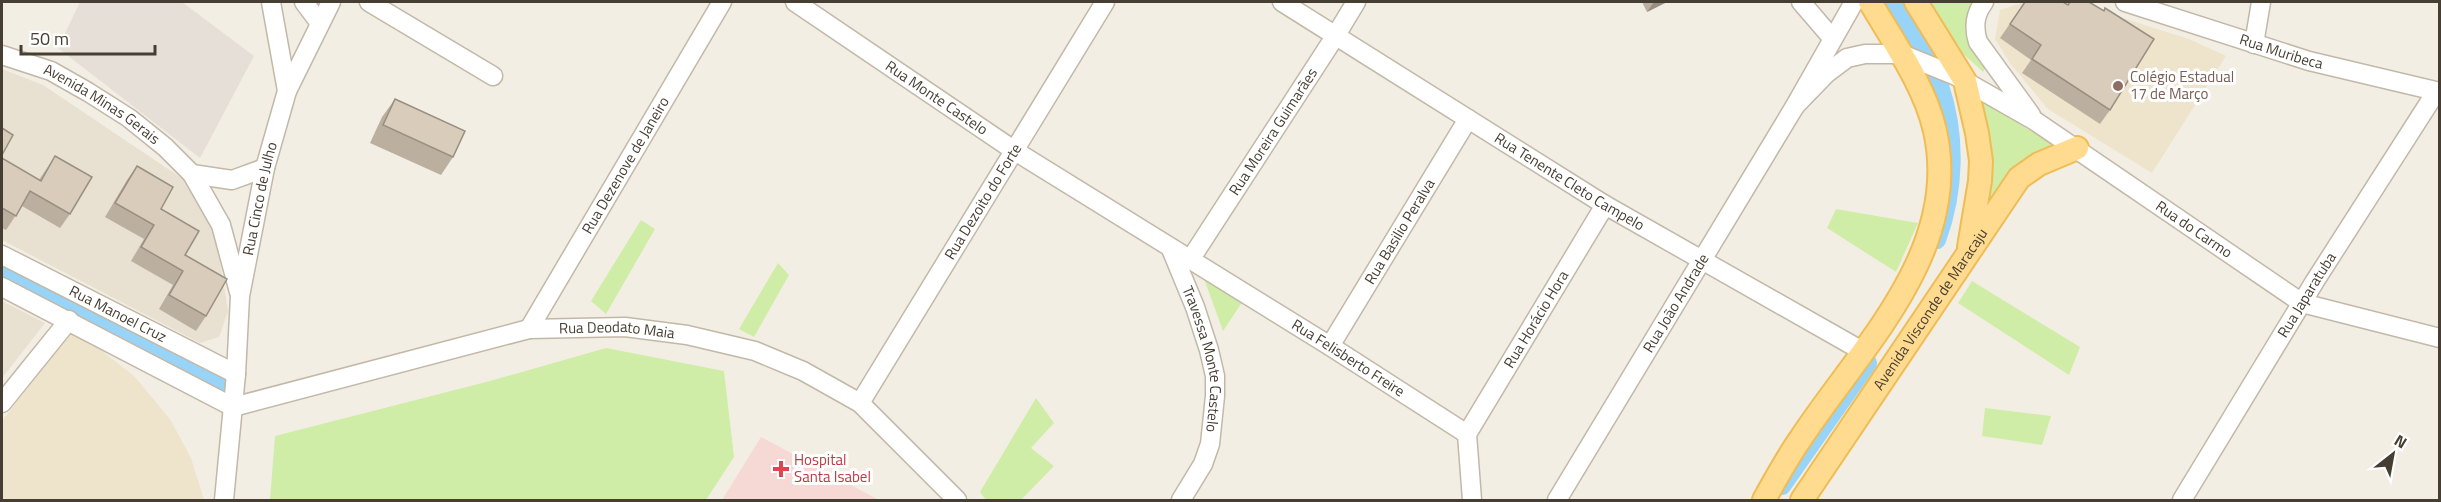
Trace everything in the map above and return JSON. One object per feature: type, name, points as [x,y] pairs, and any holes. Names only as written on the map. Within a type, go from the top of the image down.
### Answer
[{"type":"main road","name":"Avenida Visconde de Maracaju","points":[[1764,501],[1801,438],[1864,352],[1913,273],[1925,248],[1938,203],[1940,165],[1935,130],[1926,103],[1910,58],[1870,2]]},
{"type":"main road","name":"Avenida Visconde de Maracaju","points":[[1802,501],[1967,258],[1978,200],[1981,161],[1961,79],[1916,2]]},
{"type":"main road","points":[[1967,258],[2019,178],[2039,164],[2078,148]]},
{"type":"street","points":[[271,2],[287,91]]},
{"type":"street","points":[[304,2],[319,21]]},
{"type":"street","name":"Rua Cinco de Julho","points":[[233,407],[240,297],[265,168],[287,91],[319,21],[331,2]]},
{"type":"street","points":[[369,2],[493,76]]},
{"type":"street","name":"Rua Dezenove de Janeiro","points":[[529,329],[722,2]]},
{"type":"street","name":"Rua Monte Castelo","points":[[795,2],[1015,151],[1171,249]]},
{"type":"street","name":"Rua Dezoito do Forte","points":[[860,403],[1105,2]]},
{"type":"street","name":"Rua Tenente Cleto Campelo","points":[[1282,2],[1605,205],[1864,352]]},
{"type":"street","name":"Rua Moreira Guimarães","points":[[1190,260],[1356,2]]},
{"type":"street","points":[[1801,2],[1832,38]]},
{"type":"street","name":"Rua João Andrade","points":[[1564,498],[1854,2]]},
{"type":"street","points":[[1984,2],[1975,20],[1978,42],[2035,121]]},
{"type":"street","name":"Rua Muribeca","points":[[2126,2],[2309,60],[2438,92]]},
{"type":"street","points":[[2254,44],[2261,2]]},
{"type":"street","name":"Rua João Andrade","points":[[1795,106],[1827,73],[1847,58],[1865,54],[1910,58]]},
{"type":"street","name":"Avenida Minas Gerais","points":[[2,55],[51,71],[88,92],[129,118],[165,147],[192,174],[221,225],[240,297]]},
{"type":"street","name":"Rua do Carmo","points":[[1910,58],[1961,79],[2035,121],[2078,148],[2302,303],[2439,338]]},
{"type":"street","name":"Rua Japaratuba","points":[[2182,501],[2302,303],[2438,92]]},
{"type":"street","name":"Rua Basilio Peralva","points":[[1330,346],[1468,119]]},
{"type":"street","points":[[192,174],[232,180],[265,168]]},
{"type":"street","name":"Rua Horácio Hora","points":[[1467,434],[1605,205]]},
{"type":"street","name":"Rua Felisberto Freire","points":[[1171,249],[1330,346],[1467,434]]},
{"type":"street","name":"Travessa Monte Castelo","points":[[1171,249],[1195,307],[1215,376],[1210,444],[1203,464],[1181,501]]},
{"type":"street","name":"Rua Manoel Cruz","points":[[2,255],[236,374]]},
{"type":"street","name":"Rua Manoel Cruz","points":[[2,287],[233,407]]},
{"type":"street","points":[[2,402],[69,320]]},
{"type":"street","name":"Rua Deodato Maia","points":[[233,407],[529,329],[625,327],[687,334],[755,351],[803,371],[860,403],[957,501]]},
{"type":"street","points":[[224,501],[233,407]]},
{"type":"street","points":[[1467,434],[1472,501]]},
{"type":"shaded area","points":[[80,2],[182,2],[254,56],[200,158],[58,48]]},
{"type":"shaded area","name":"Colégio Estadual 17 de Março","points":[[2022,3],[2056,4],[2100,11],[2189,39],[2226,56],[2152,173],[2048,109],[2010,63],[1995,39],[2000,10]]},
{"type":"shaded area","points":[[2,69],[43,85],[183,179],[214,225],[228,311],[219,337],[200,343],[2,240]]},
{"type":"shaded area","points":[[2,301],[45,323],[2,378]]},
{"type":"shaded area","points":[[74,329],[134,376],[170,419],[191,458],[204,500],[2,500],[2,421]]},
{"type":"shaded area","name":"Hospital Santa Isabel","points":[[761,437],[879,500],[722,500]]},
{"type":"green space","points":[[1927,2],[1979,2],[1986,67],[1983,72],[1959,50]]},
{"type":"green space","points":[[1976,97],[2058,148],[1989,204],[1989,171]]},
{"type":"green space","points":[[1836,209],[1918,223],[1896,272],[1827,228]]},
{"type":"green space","points":[[641,220],[655,229],[606,314],[591,301]]},
{"type":"green space","points":[[778,263],[789,275],[754,337],[739,329]]},
{"type":"green space","points":[[1203,276],[1243,301],[1223,331]]},
{"type":"green space","points":[[1972,281],[2080,347],[2069,375],[1958,303]]},
{"type":"green space","points":[[606,348],[724,371],[734,457],[706,500],[270,500],[275,436],[490,381]]},
{"type":"green space","points":[[1036,398],[1054,423],[1031,448],[1054,466],[1021,500],[986,500],[980,492]]},
{"type":"green space","points":[[1985,408],[2051,416],[2042,445],[1982,436]]},
{"type":"building","points":[[2025,2],[2063,2],[2068,5],[2070,2],[2089,2],[2104,11],[2105,8],[2154,39],[2110,110],[2032,59],[2041,45],[2010,24]]},
{"type":"building","points":[[395,99],[465,131],[453,157],[383,125]]},
{"type":"building","points":[[2,128],[13,135],[2,155]]},
{"type":"building","points":[[55,156],[92,177],[70,214],[30,191],[16,216],[2,208],[2,158],[41,181]]},
{"type":"building","points":[[137,166],[173,187],[161,209],[199,231],[185,255],[227,279],[206,316],[169,295],[183,271],[141,247],[154,225],[115,203]]},
{"type":"waterway","points":[[1893,2],[1930,64],[1940,86],[1949,124],[1952,164],[1947,203],[1937,240]]},
{"type":"waterway","points":[[2,271],[222,385]]},
{"type":"waterway","points":[[1782,486],[1868,363]]},
{"type":"place","name":"Colégio Estadual 17 de Março","points":[[2118,86]]},
{"type":"place","name":"Hospital Santa Isabel","points":[[781,469]]}]
